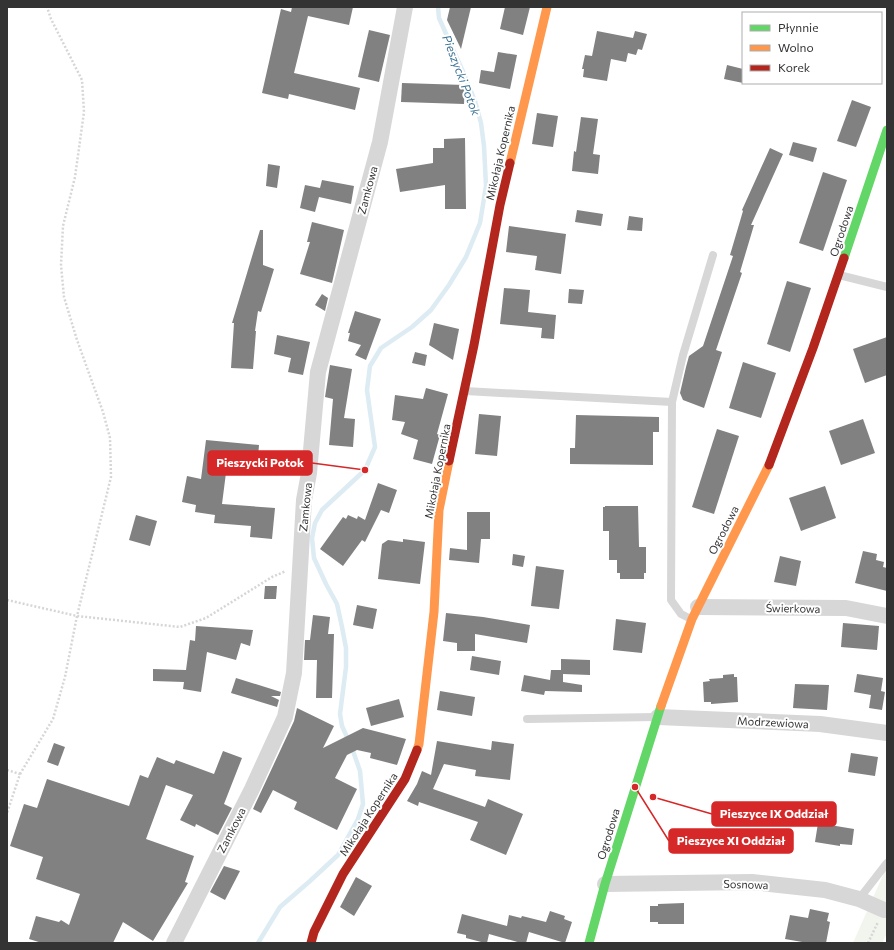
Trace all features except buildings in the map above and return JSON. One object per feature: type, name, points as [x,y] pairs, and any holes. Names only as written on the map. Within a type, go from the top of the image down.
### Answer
[{"type":"street","name":"Zamkowa","points":[[176,942],[252,789],[285,717],[294,673],[304,500],[309,473],[318,372],[380,142],[404,7]]},
{"type":"street","name":"Mikołaja Kopernika","points":[[310,943],[343,874],[405,780],[419,744],[434,612],[440,510],[465,391],[500,205],[547,7]]},
{"type":"street","name":"Ogrodowa","points":[[589,943],[605,884],[635,787],[676,662],[695,613],[770,464],[839,275],[887,130]]},
{"type":"street","name":"Świerkowa","points":[[695,613],[846,608],[887,616]]},
{"type":"street","name":"Modrzewiowa","points":[[658,717],[820,724],[887,733]]},
{"type":"street","name":"Sosnowa","points":[[605,884],[752,882],[824,890],[859,899],[886,910]]},
{"type":"lane","points":[[695,613],[681,614],[671,600],[672,402],[683,355],[713,255]]},
{"type":"lane","points":[[839,275],[887,287]]},
{"type":"lane","points":[[465,391],[672,402]]},
{"type":"lane","points":[[527,719],[658,717]]},
{"type":"lane","points":[[859,899],[887,863]]},
{"type":"path","points":[[7,812],[20,774],[53,719],[65,677],[77,616],[111,477],[110,438],[64,297],[61,266],[64,226],[75,177],[84,112],[82,80],[51,19],[47,7]]},
{"type":"path","points":[[7,600],[77,616],[180,627],[206,618],[284,571],[301,570]]},
{"type":"path","points":[[7,770],[20,774]]},
{"type":"path","points":[[868,943],[886,910]]},
{"type":"shaded area","points":[[887,866],[887,933],[882,943],[853,943]]},
{"type":"waterway","name":"Pieszycki Potok","points":[[258,943],[280,907],[338,855],[358,819],[363,804],[360,771],[342,726],[340,714],[346,667],[346,648],[337,604],[314,558],[312,538],[315,523],[322,510],[365,470],[375,447],[367,390],[370,366],[381,348],[412,327],[431,310],[449,285],[466,257],[480,223],[486,186],[481,123],[475,101],[439,18],[438,7]]},
{"type":"traffic: fast","points":[[844,258],[887,130]]},
{"type":"traffic: fast","points":[[589,943],[605,884],[661,706]]},
{"type":"traffic: slow","points":[[510,163],[547,7]]},
{"type":"traffic: slow","points":[[417,750],[419,744],[434,612],[439,510],[449,461]]},
{"type":"traffic: slow","points":[[661,706],[692,619],[769,465]]},
{"type":"traffic: jam","points":[[449,461],[474,345],[500,205],[510,163]]},
{"type":"traffic: jam","points":[[769,465],[813,348],[844,258]]},
{"type":"traffic: jam","points":[[311,943],[314,932],[343,874],[405,779],[417,750]]},
{"type":"place","name":"Pieszycki Potok","points":[[365,470]]},
{"type":"place","name":"Pieszyce XI Oddział","points":[[635,787]]},
{"type":"place","name":"Pieszyce IX Oddział","points":[[653,797]]}]
